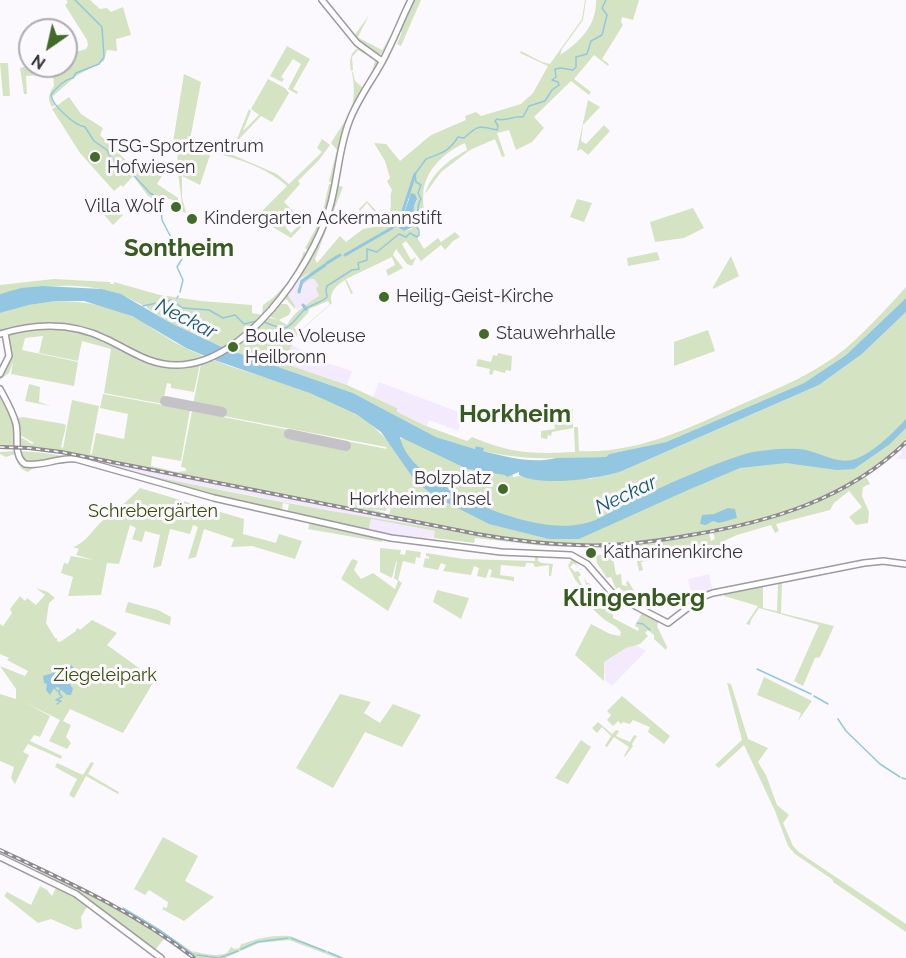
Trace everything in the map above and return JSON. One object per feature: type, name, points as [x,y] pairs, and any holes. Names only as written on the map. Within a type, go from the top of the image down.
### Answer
[{"type":"main road","points":[[322,0],[360,45],[380,58]]},
{"type":"main road","points":[[1,372],[9,356],[3,337],[44,325],[72,328],[100,336],[144,359],[162,364],[190,365],[206,361],[223,353],[241,340],[258,324],[297,273],[319,235],[329,208],[344,138],[353,112],[411,0]]},
{"type":"main road","points":[[0,389],[16,426],[18,456],[21,462],[28,465],[68,458],[197,493],[368,533],[465,549],[571,555],[589,566],[614,595],[668,623],[702,597],[713,593],[864,563],[883,561],[906,564]]},
{"type":"main road","points":[[0,857],[76,894],[160,957]]},
{"type":"shaded area","points":[[309,272],[323,291],[319,297],[299,308],[298,311],[286,296],[294,282]]},
{"type":"shaded area","points":[[292,345],[327,363],[352,371],[347,385],[283,363]]},
{"type":"shaded area","points":[[379,382],[464,414],[458,431],[429,420],[427,426],[396,412],[397,408],[373,397]]},
{"type":"shaded area","points":[[906,439],[906,446],[903,449],[906,447],[906,459],[896,459],[902,453],[901,451],[866,477],[836,495],[805,509],[745,527],[648,544],[615,547],[537,545],[447,532],[167,479],[89,461],[90,457],[497,537],[554,544],[599,545],[635,543],[712,531],[756,522],[792,511],[853,481],[873,468]]},
{"type":"shaded area","points":[[371,519],[436,531],[434,538],[425,537],[424,541],[417,536],[416,539],[368,532]]},
{"type":"shaded area","points":[[709,574],[713,592],[697,599],[691,593],[688,579]]},
{"type":"shaded area","points":[[636,645],[646,651],[612,686],[605,680],[604,662],[626,648]]},
{"type":"shaded area","points":[[0,849],[108,901],[154,927],[196,958],[191,958],[160,934],[108,904],[0,852]]},
{"type":"green space","points":[[66,0],[90,0],[100,9],[107,8],[111,12],[123,7],[131,35],[116,39],[117,51],[107,50],[104,61],[78,75],[78,51],[86,49],[88,45],[78,26],[78,18],[73,18],[65,5],[68,2]]},
{"type":"green space","points":[[412,0],[421,0],[401,46],[397,44],[402,32],[399,29]]},
{"type":"green space","points":[[585,0],[583,20],[560,55],[586,32],[594,17],[596,0],[639,0],[633,20],[622,17],[623,25],[602,59],[609,64],[608,66],[594,55],[574,79],[591,92],[589,95],[571,81],[534,117],[544,128],[532,142],[516,150],[509,130],[497,133],[505,156],[502,157],[495,139],[470,150],[441,172],[425,194],[441,168],[467,150],[465,143],[445,155],[434,166],[424,187],[424,220],[418,219],[418,239],[424,249],[438,238],[441,242],[455,232],[460,237],[445,250],[441,245],[421,261],[406,241],[402,244],[411,260],[416,257],[412,266],[407,264],[396,249],[393,255],[403,268],[388,276],[386,270],[395,265],[392,257],[346,279],[353,293],[351,294],[345,280],[336,287],[331,296],[332,303],[298,333],[283,363],[347,385],[397,408],[397,412],[426,426],[467,441],[472,437],[499,447],[523,452],[575,452],[574,427],[578,427],[579,451],[600,451],[662,438],[795,380],[821,366],[845,349],[906,287],[906,298],[846,355],[804,383],[666,442],[609,454],[606,457],[544,458],[498,454],[483,451],[483,448],[477,446],[475,449],[436,437],[353,393],[224,348],[169,322],[147,306],[119,294],[90,287],[60,286],[29,288],[0,294],[0,285],[54,279],[110,282],[110,284],[114,282],[160,295],[252,305],[252,313],[262,315],[263,305],[286,284],[268,310],[266,317],[278,320],[268,316],[279,304],[287,304],[291,310],[289,315],[279,320],[287,325],[297,312],[319,296],[316,288],[319,286],[314,279],[302,285],[300,292],[297,291],[302,281],[310,275],[309,273],[294,282],[287,294],[295,309],[284,297],[310,257],[336,185],[343,187],[315,259],[317,263],[340,236],[346,242],[363,229],[379,226],[382,221],[367,203],[360,211],[359,209],[367,201],[381,216],[385,211],[388,215],[390,212],[392,190],[387,181],[390,178],[385,161],[374,143],[386,144],[400,161],[431,135],[466,120],[465,116],[476,112],[481,116],[521,104],[533,93],[548,66],[520,53],[521,51],[550,64],[582,19]],"holes":[[[408,198],[417,200],[414,206],[412,229],[404,231],[399,228]],[[328,301],[330,304],[299,331],[294,328],[309,309]]]},
{"type":"green space","points":[[369,15],[359,38],[382,50],[395,29],[381,54],[369,51],[354,36]]},
{"type":"green space","points":[[287,46],[310,59],[293,89],[298,92],[297,94],[288,89],[301,64],[293,59],[281,77],[284,79],[282,82],[270,76]]},
{"type":"green space","points":[[358,48],[374,59],[358,50],[352,57],[353,70],[351,71],[351,58],[353,52]]},
{"type":"green space","points":[[375,60],[379,63],[348,120],[327,212],[309,252],[305,248],[321,219],[329,184],[333,184],[329,181],[337,150],[331,143],[353,103],[352,72],[355,81],[363,88],[372,73]]},
{"type":"green space","points":[[0,63],[8,63],[10,96],[3,96]]},
{"type":"green space","points":[[184,74],[201,82],[189,145],[231,154],[249,109],[251,111],[243,131],[259,115],[251,109],[268,79],[285,88],[289,93],[272,122],[261,116],[240,138],[233,155],[277,174],[289,184],[322,152],[317,148],[322,139],[330,145],[298,181],[300,184],[284,202],[297,215],[285,227],[291,233],[305,220],[306,222],[291,238],[256,217],[287,186],[261,169],[211,152],[200,185],[182,176],[182,197],[186,213],[183,212],[177,146],[173,142]]},
{"type":"green space","points":[[22,78],[26,78],[27,94],[24,94]]},
{"type":"green space","points":[[53,78],[74,78],[52,97],[55,105],[52,107],[49,99],[54,86]]},
{"type":"green space","points":[[69,97],[81,114],[103,128],[100,135],[133,167],[135,161],[162,176],[157,184],[178,198],[178,201],[165,198],[164,204],[148,196],[133,176],[123,187],[121,185],[114,191],[80,153],[52,109]]},
{"type":"green space","points":[[588,100],[600,107],[583,125],[581,141],[586,144],[604,125],[610,131],[588,155],[581,149],[577,151]]},
{"type":"green space","points":[[577,199],[592,203],[584,222],[570,217]]},
{"type":"green space","points":[[107,200],[123,215],[113,225],[98,208]]},
{"type":"green space","points":[[693,208],[704,228],[684,238],[655,242],[650,222]]},
{"type":"green space","points":[[304,251],[307,254],[291,277]]},
{"type":"green space","points":[[657,252],[660,260],[628,266],[627,258]]},
{"type":"green space","points":[[731,256],[739,276],[713,289],[713,287]]},
{"type":"green space","points":[[56,301],[95,304],[123,312],[202,356],[310,392],[355,413],[374,427],[391,445],[403,438],[467,469],[534,479],[590,479],[622,471],[819,385],[862,354],[906,312],[906,439],[873,467],[837,490],[807,504],[737,526],[662,540],[589,545],[492,537],[389,516],[393,497],[389,496],[386,511],[371,509],[385,513],[385,515],[60,451],[19,446],[19,436],[34,443],[20,435],[18,418],[23,417],[64,424],[66,426],[61,447],[63,448],[72,400],[99,406],[90,454],[92,454],[96,433],[124,439],[128,414],[100,408],[103,394],[190,410],[181,461],[152,456],[151,466],[177,472],[186,471],[186,468],[181,467],[192,411],[387,449],[192,410],[202,359],[194,392],[171,388],[171,384],[167,383],[164,397],[192,403],[190,409],[104,393],[111,349],[82,341],[78,361],[39,353],[43,336],[25,338],[22,350],[78,362],[74,386],[11,374],[13,362],[9,373],[0,380],[10,358],[7,335],[32,328],[59,329],[86,334],[146,361],[170,367],[138,354],[98,333],[69,324],[46,323],[0,331],[0,313]]},
{"type":"green space","points":[[708,330],[715,351],[674,366],[674,342]]},
{"type":"green space","points":[[498,353],[512,356],[511,371],[506,370],[505,373],[494,370],[492,375],[489,374],[490,369],[476,366],[478,359],[491,362],[493,355],[497,356]]},
{"type":"green space","points":[[29,384],[40,387],[39,402],[51,406],[25,401]]},
{"type":"green space","points":[[0,394],[11,419],[17,446],[0,446]]},
{"type":"green space","points":[[551,407],[555,407],[559,413],[573,409],[573,428],[552,432],[547,439],[541,438],[541,431],[555,429]]},
{"type":"green space","points":[[15,451],[69,457],[58,457],[48,462],[66,460],[64,464],[40,466],[28,472],[19,465],[15,454],[6,457],[0,454],[0,452]]},
{"type":"green space","points":[[69,457],[171,480],[336,512],[505,540],[575,547],[544,546],[475,538],[474,543],[434,538],[435,531],[371,519],[368,532],[287,514],[289,504],[283,503],[281,513]]},
{"type":"green space","points":[[866,477],[870,484],[863,487],[862,496],[869,512],[868,523],[856,525],[849,517],[862,507],[849,491],[834,503],[830,510],[776,524],[779,531],[775,533],[771,525],[724,541],[726,549],[722,549],[723,556],[720,557],[718,548],[704,549],[641,562],[643,570],[639,571],[636,557],[613,558],[616,575],[621,574],[622,585],[627,586],[628,581],[643,605],[657,615],[626,600],[628,598],[619,587],[616,589],[611,577],[607,578],[597,563],[596,556],[603,554],[600,547],[648,544],[709,534],[711,541],[715,539],[713,533],[754,524],[792,512],[828,497]]},
{"type":"green space","name":"Schrebergärten","points":[[140,488],[244,519],[243,534],[276,543],[279,534],[302,541],[295,559],[252,546],[231,547],[234,539],[204,529],[196,557],[188,559],[198,527],[193,525],[190,534],[170,529],[161,566],[153,568],[160,535],[145,531],[142,542],[132,539],[136,528],[130,525],[119,564],[107,563],[101,595],[68,596],[73,577],[61,573],[64,563],[68,564],[71,556],[94,560],[76,555],[79,549],[73,547],[85,540],[101,522]]},
{"type":"green space","points":[[310,522],[383,538],[382,542],[308,529]]},
{"type":"green space","points":[[380,548],[401,550],[400,554],[405,555],[406,550],[421,552],[420,558],[416,557],[415,564],[403,561],[398,580],[402,583],[388,611],[341,579],[352,559],[358,561],[354,570],[361,579],[373,573],[395,589],[398,581],[394,578],[397,561],[392,578],[380,572]]},
{"type":"green space","points":[[426,553],[464,559],[535,561],[535,554],[538,554],[538,561],[553,564],[551,576],[549,576],[549,565],[535,567],[533,563],[526,563],[525,567],[501,565],[500,575],[514,577],[514,581],[490,577],[492,570],[489,569],[486,578],[477,576],[479,568],[474,566],[471,575],[443,571],[446,565],[441,563],[438,570],[423,567],[425,558],[429,559]]},
{"type":"green space","points":[[573,557],[580,560],[576,564],[579,568],[574,563],[570,567],[581,575],[578,577],[587,596],[595,604],[600,600],[589,584],[586,585],[584,577],[613,615],[613,618],[638,631],[639,628],[635,626],[643,611],[659,621],[657,626],[667,647],[666,650],[648,630],[645,633],[648,636],[640,644],[626,648],[604,662],[604,681],[575,655],[591,624],[610,634],[620,636],[621,632],[601,617],[585,599],[568,566]]},
{"type":"green space","points":[[869,561],[906,563],[906,567],[884,563],[782,582],[781,613],[834,626],[820,657],[815,658],[803,686],[794,681],[819,625],[759,608],[750,625],[746,624],[758,606],[724,596],[723,591]],"holes":[[[778,583],[777,611],[763,608],[763,586]]]},
{"type":"green space","name":"Ziegeleipark","points":[[36,588],[48,592],[55,598],[49,603],[46,623],[57,641],[60,642],[78,628],[80,630],[92,620],[117,633],[107,645],[139,668],[153,683],[123,733],[70,709],[63,721],[71,725],[66,737],[71,743],[67,749],[49,741],[60,720],[22,701],[50,716],[40,737],[34,735],[30,741],[62,756],[61,759],[28,744],[23,752],[29,755],[15,784],[11,778],[14,767],[0,761],[0,694],[16,699],[16,689],[0,666],[25,676],[28,671],[0,654],[0,624],[3,626],[12,613],[10,609],[20,596],[25,601],[27,598],[36,605],[45,595]]},
{"type":"green space","points":[[437,590],[469,598],[461,619],[433,602]]},
{"type":"green space","points":[[128,602],[158,610],[171,617],[170,625],[125,612]]},
{"type":"green space","points":[[764,677],[812,701],[798,721],[801,713],[757,695]]},
{"type":"green space","points":[[727,683],[731,684],[748,739],[768,748],[758,762],[766,775],[777,805],[789,815],[783,823],[793,846],[906,924],[906,932],[833,882],[795,854],[788,846],[775,811],[744,745],[719,768],[715,765],[742,740]]},
{"type":"green space","points":[[340,694],[371,702],[364,713],[380,723],[393,704],[421,715],[402,747],[365,732],[333,788],[296,768]]},
{"type":"green space","points":[[622,696],[670,736],[664,744],[648,732],[650,727],[633,720],[630,724],[623,722],[621,724],[618,721],[613,726],[607,720],[611,715],[607,711]]},
{"type":"green space","points":[[598,722],[612,734],[616,730],[619,731],[616,736],[630,742],[634,735],[637,736],[625,757],[629,747],[614,737],[607,747],[605,746],[611,736],[602,727],[597,733],[592,728]]},
{"type":"green space","points":[[581,740],[591,747],[568,784],[555,778]]},
{"type":"green space","points":[[91,762],[94,763],[88,774],[119,792],[118,794],[86,776],[74,798],[69,795],[77,779],[55,767],[57,763],[83,775]]},
{"type":"green space","points":[[163,837],[198,856],[185,881],[214,897],[184,921],[162,909],[167,908],[168,902],[149,890],[145,895],[134,889]]},
{"type":"green space","points":[[35,868],[116,909],[154,932],[172,944],[191,958],[164,939],[155,950],[163,958],[89,901],[47,878]]},
{"type":"green space","points":[[40,886],[52,896],[57,886],[89,904],[81,917],[82,928],[76,930],[51,919],[38,923],[4,896],[7,892],[31,905]]},
{"type":"green space","points":[[137,915],[197,956],[192,951],[218,955],[227,953],[231,947],[239,948],[242,943],[266,937],[290,936],[344,958],[337,958],[289,940],[259,943],[225,958],[196,958],[136,917]]},
{"type":"water","points":[[411,193],[415,194],[417,199],[414,206],[413,227],[404,231],[399,228]]},
{"type":"water","points":[[44,286],[102,289],[121,294],[169,322],[224,348],[353,393],[436,437],[475,449],[476,446],[484,448],[483,451],[520,459],[538,460],[606,457],[609,454],[666,442],[804,383],[846,355],[906,298],[906,312],[862,354],[819,385],[612,474],[555,481],[529,479],[519,475],[519,472],[507,477],[467,469],[400,437],[414,462],[453,491],[498,512],[550,525],[567,526],[588,522],[716,464],[751,453],[799,449],[832,459],[852,460],[874,449],[906,419],[906,428],[890,444],[854,469],[837,470],[786,463],[740,468],[579,539],[549,539],[489,524],[436,497],[416,482],[381,432],[356,414],[310,393],[186,348],[132,316],[84,301],[56,301],[0,313],[0,294],[21,288]]},
{"type":"water","points":[[728,508],[735,509],[737,518],[719,523],[713,521],[706,525],[700,524],[702,515],[714,514]]},
{"type":"water","points":[[71,665],[89,685],[88,688],[66,679],[65,682],[73,689],[71,695],[67,695],[58,687],[54,688],[50,695],[46,690],[47,684],[44,683],[43,676],[53,673],[58,667],[67,672]]},
{"type":"waterway","name":"Neckar","points":[[75,0],[102,27],[104,57],[99,64],[76,73],[73,78],[61,84],[51,95],[52,99],[70,119],[85,127],[94,141],[107,150],[111,158],[129,170],[150,193],[160,199],[162,220],[182,259],[177,267],[183,280],[180,292]]},
{"type":"waterway","points":[[262,321],[280,328],[287,327],[306,309],[327,297],[327,286],[352,270],[359,269],[358,263],[367,260],[367,249],[377,252],[399,234],[406,237],[410,233],[417,237],[419,235],[416,226],[418,205],[421,199],[418,193],[421,185],[416,182],[415,174],[426,159],[440,154],[458,137],[464,138],[480,127],[497,130],[498,126],[495,121],[497,119],[523,117],[529,106],[545,101],[552,90],[559,85],[558,82],[552,80],[556,77],[555,69],[573,70],[576,67],[576,57],[587,54],[591,41],[602,35],[607,15],[602,8],[606,0]]},
{"type":"waterway","points":[[394,226],[400,220],[415,174]]},
{"type":"waterway","points":[[345,255],[392,228]]},
{"type":"waterway","points":[[327,263],[340,255]]},
{"type":"waterway","points":[[299,292],[302,281],[325,265]]},
{"type":"waterway","name":"Neckar","points":[[143,306],[171,300],[183,308],[209,310],[223,318],[235,315],[244,324],[257,321]]},
{"type":"waterway","points":[[303,305],[306,309]]},
{"type":"waterway","points":[[637,623],[643,624],[650,630]]},
{"type":"waterway","points":[[757,669],[811,694]]},
{"type":"waterway","points":[[54,688],[59,692]]},
{"type":"waterway","points":[[57,704],[61,701],[56,700],[62,697],[59,693],[60,689]]},
{"type":"waterway","points":[[814,696],[828,704]]},
{"type":"waterway","points":[[838,719],[846,731],[880,764],[900,777]]},
{"type":"waterway","points":[[902,778],[906,779]]},
{"type":"waterway","points":[[123,908],[195,955]]},
{"type":"waterway","points":[[241,949],[257,942],[288,938]]},
{"type":"waterway","points":[[291,938],[325,951]]},
{"type":"waterway","points":[[197,955],[219,958],[238,951]]},
{"type":"waterway","points":[[328,952],[342,958]]},
{"type":"runway","points":[[165,401],[222,412]]},
{"type":"runway","points":[[289,434],[346,446]]},
{"type":"railway","points":[[0,447],[61,452],[490,536],[540,543],[606,545],[677,538],[721,530],[778,515],[806,505],[859,479],[906,442]]},
{"type":"railway","points":[[0,850],[125,912],[172,941],[194,958]]},
{"type":"place","name":"TSG-Sportzentrum Hofwiesen","points":[[95,157]]},
{"type":"place","name":"Villa Wolf","points":[[176,207]]},
{"type":"place","name":"Kindergarten Ackermannstift","points":[[192,219]]},
{"type":"place","name":"Heilig-Geist-Kirche","points":[[384,297]]},
{"type":"place","name":"Stauwehrhalle","points":[[484,334]]},
{"type":"place","name":"Boule Voleuse Heilbronn","points":[[233,347]]},
{"type":"place","name":"Bolzplatz Horkheimer Insel","points":[[503,489]]},
{"type":"place","name":"Katharinenkirche","points":[[591,553]]},
{"type":"district","name":"Sontheim","points":[[179,249]]},
{"type":"district","name":"Horkheim","points":[[515,415]]},
{"type":"district","name":"Klingenberg","points":[[634,599]]}]
